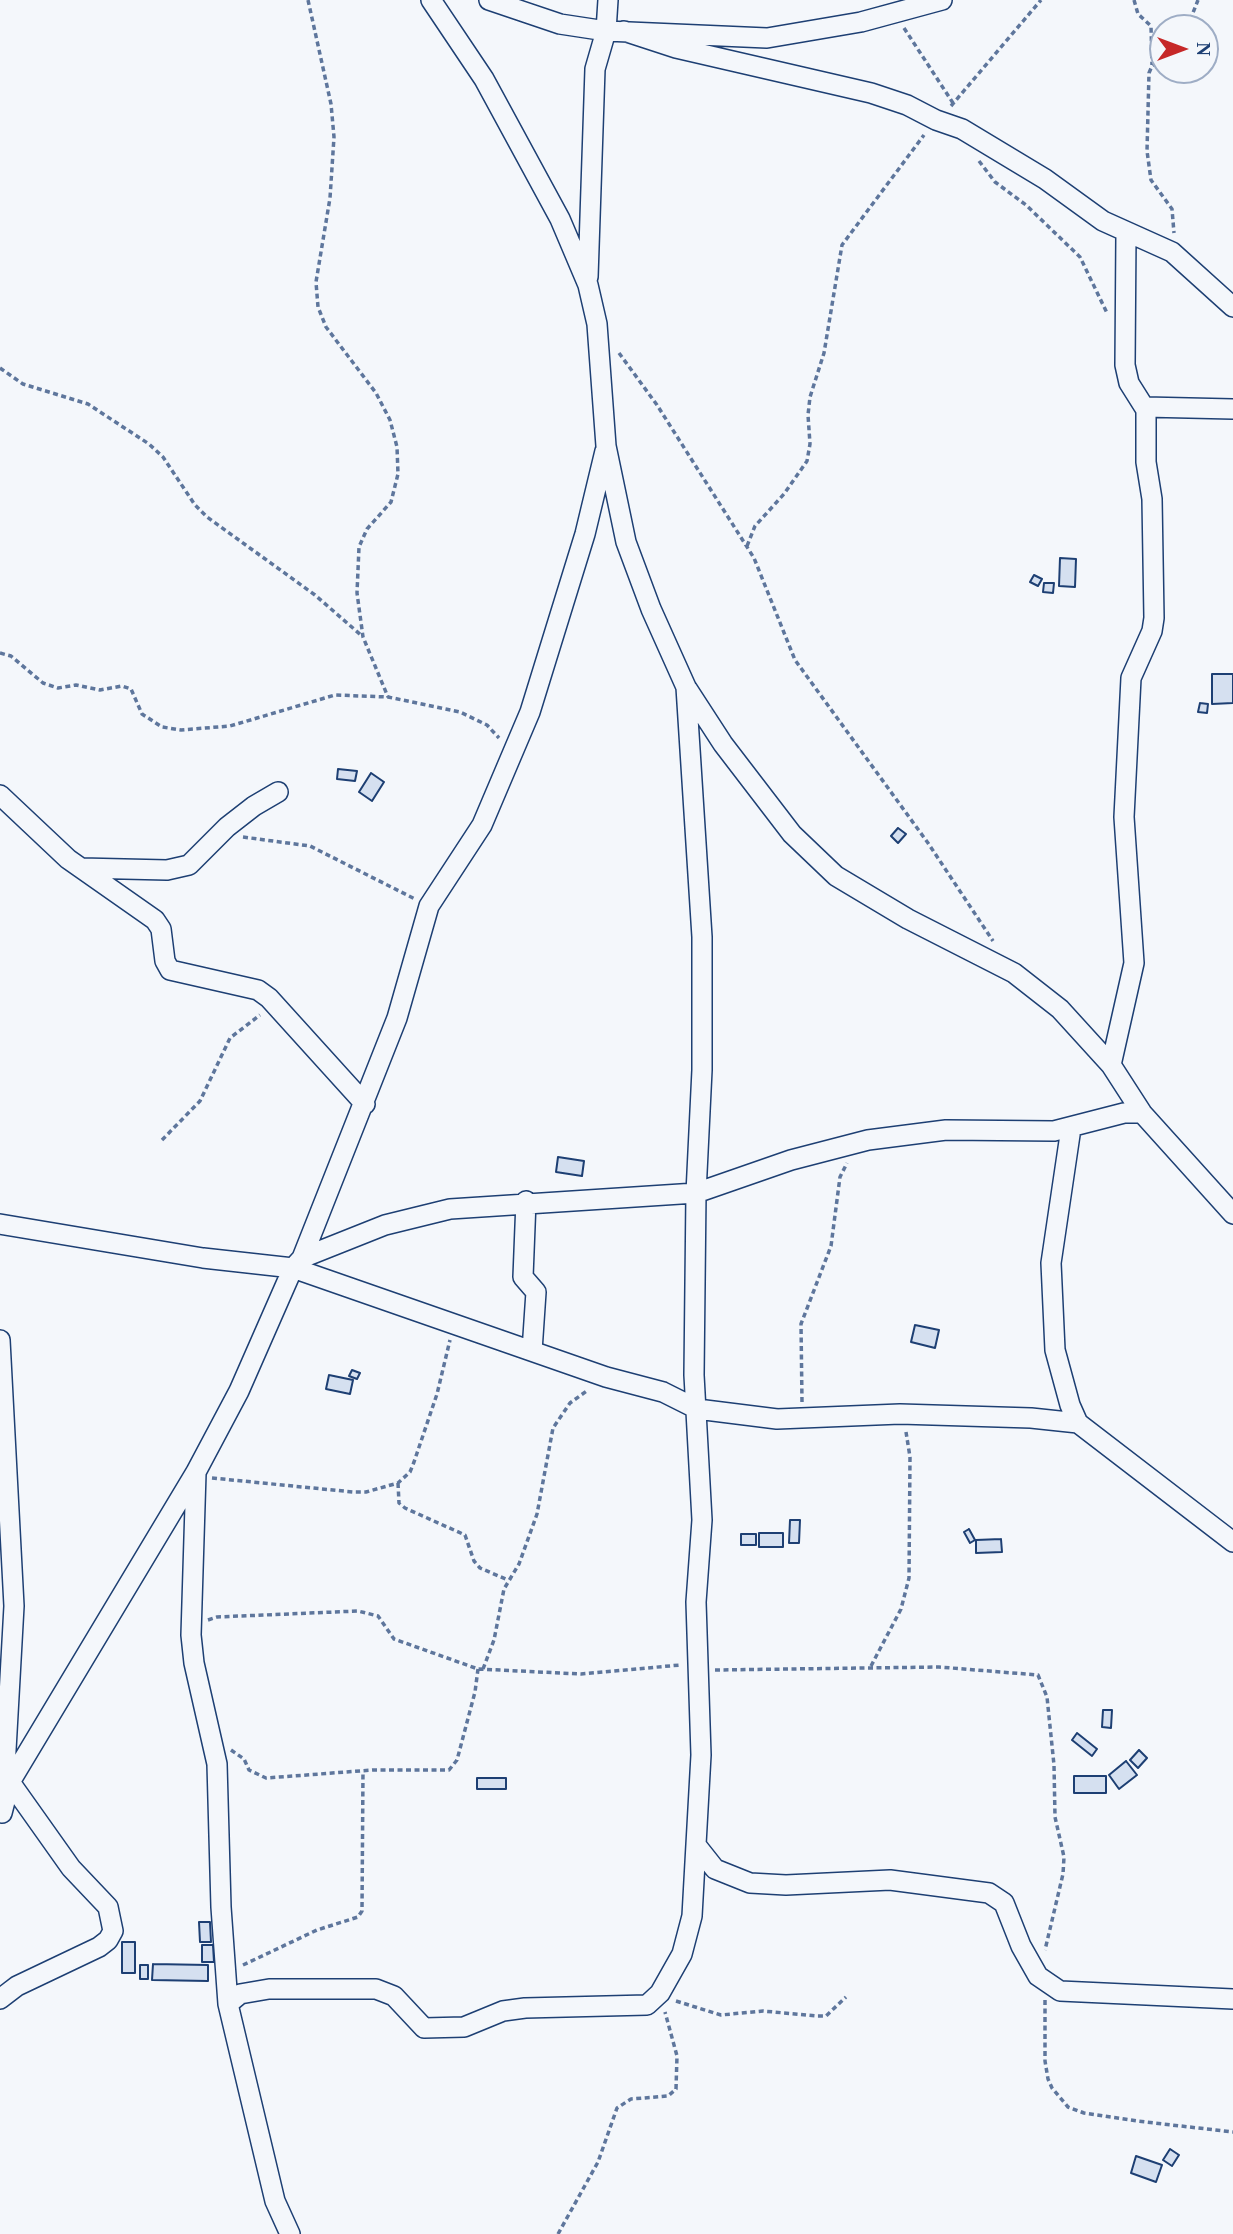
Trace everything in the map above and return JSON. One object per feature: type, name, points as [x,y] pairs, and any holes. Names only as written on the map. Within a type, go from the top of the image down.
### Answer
[{"type":"street","points":[[431,0],[484,79],[560,219],[588,285],[597,324],[606,446],[626,542],[651,609],[686,687],[723,744],[814,858],[836,876],[908,919],[1014,973],[1060,1009],[1111,1065],[1142,1113],[1233,1214]]},
{"type":"street","points":[[489,0],[560,24],[615,31],[767,38],[800,34],[942,0]]},
{"type":"street","points":[[588,285],[589,186],[595,69],[615,31],[608,0]]},
{"type":"street","points":[[615,31],[688,51],[871,93],[962,129],[1126,234],[1172,252],[1233,307]]},
{"type":"street","points":[[1111,1065],[1134,963],[1124,817],[1130,678],[1152,631],[1154,618],[1152,499],[1146,462],[1145,407],[1129,383],[1125,365],[1126,234]]},
{"type":"street","points":[[1145,407],[1233,409]]},
{"type":"street","points":[[1,1817],[10,1782],[196,1474],[239,1391],[297,1263],[365,1104],[397,1018],[429,906],[482,825],[530,712],[577,560],[606,446]]},
{"type":"street","points":[[228,2004],[240,1994],[269,1989],[376,1989],[394,1996],[424,2028],[440,2029],[476,2025],[503,2011],[525,2008],[639,2006],[661,1998],[682,1954],[692,1916],[701,1755],[696,1668],[696,1602],[702,1520],[697,1409],[696,1193],[702,1070],[702,937],[686,687]]},
{"type":"street","points":[[81,868],[167,870],[189,866],[227,827],[278,792]]},
{"type":"street","points":[[0,794],[81,868],[155,920],[161,929],[165,961],[170,970],[258,990],[278,1008],[365,1104]]},
{"type":"street","points":[[297,1263],[385,1225],[450,1209],[696,1193],[792,1160],[868,1140],[946,1130],[1072,1128],[1124,1113],[1142,1113]]},
{"type":"street","points":[[1072,1128],[1051,1263],[1058,1369],[1078,1423]]},
{"type":"street","points":[[526,1202],[523,1277],[536,1292],[533,1351]]},
{"type":"street","points":[[0,1224],[203,1258],[297,1263],[450,1323],[606,1377],[663,1392],[697,1409],[800,1419],[900,1414],[1031,1418],[1078,1423],[1233,1542]]},
{"type":"street","points":[[0,1340],[14,1606],[1,1817]]},
{"type":"street","points":[[196,1474],[192,1625],[194,1663],[216,1755],[221,1907],[228,2004],[275,2201],[290,2234]]},
{"type":"street","points":[[0,1999],[18,1986],[99,1947],[108,1940],[113,1931],[108,1907],[71,1868],[10,1782]]},
{"type":"street","points":[[696,1845],[715,1869],[750,1883],[786,1885],[890,1880],[989,1893],[1004,1903],[1021,1946],[1042,1980],[1059,1991],[1233,1999]]},
{"type":"path","points":[[307,0],[331,104],[334,137],[330,198],[316,282],[318,307],[326,327],[376,393],[390,420],[397,447],[398,474],[391,502],[367,528],[359,547],[357,593],[363,637],[387,697]]},
{"type":"path","points":[[747,546],[755,526],[784,494],[807,461],[810,443],[810,397],[824,353],[842,245],[904,158],[1041,0]]},
{"type":"path","points":[[1134,0],[1138,14],[1149,24]]},
{"type":"path","points":[[898,12],[906,34],[953,103],[962,129],[983,169],[1056,232],[1080,257],[1110,319]]},
{"type":"path","points":[[1149,82],[1147,152],[1151,180],[1169,202],[1175,220],[1172,252]]},
{"type":"path","points":[[597,324],[657,405],[747,546],[795,660],[928,843],[994,942]]},
{"type":"path","points":[[0,368],[23,384],[88,404],[149,444],[163,457],[195,505],[207,517],[315,594],[363,637]]},
{"type":"path","points":[[0,653],[11,656],[43,683],[58,688],[76,685],[100,690],[122,686],[131,689],[142,714],[162,727],[181,730],[230,726],[335,695],[387,697],[460,712],[487,725],[513,752]]},
{"type":"path","points":[[241,837],[267,838],[310,846],[429,906]]},
{"type":"path","points":[[162,1140],[200,1101],[230,1038],[261,1014],[278,1008]]},
{"type":"path","points":[[800,1419],[801,1324],[835,1231],[840,1177],[848,1162],[868,1140]]},
{"type":"path","points":[[196,1474],[353,1492],[366,1492],[398,1483],[412,1467],[437,1394],[451,1335],[450,1323]]},
{"type":"path","points":[[216,1755],[228,1749],[237,1752],[249,1770],[267,1778],[363,1771],[449,1770],[457,1760],[480,1669],[494,1640],[508,1580],[519,1564],[537,1514],[548,1445],[558,1417],[570,1403],[606,1377]]},
{"type":"path","points":[[871,1666],[901,1609],[909,1578],[909,1457],[900,1414]]},
{"type":"path","points":[[398,1483],[399,1503],[465,1535],[474,1561],[480,1568],[508,1580]]},
{"type":"path","points":[[192,1625],[217,1617],[257,1617],[333,1610],[369,1612],[378,1616],[394,1639],[480,1669],[581,1674],[660,1665],[696,1668],[871,1666],[1028,1672],[1038,1675],[1042,1682],[1052,1744],[1055,1817],[1065,1857],[1042,1980],[1045,2061],[1052,2088],[1068,2107],[1084,2113],[1233,2132]]},
{"type":"path","points":[[227,1976],[250,1959],[317,1930],[345,1922],[362,1911],[363,1771]]},
{"type":"path","points":[[558,2234],[598,2162],[617,2108],[631,2099],[668,2096],[676,2089],[677,2056],[661,1998],[684,2001],[721,2015],[762,2011],[826,2016],[846,1997]]},
{"type":"building","points":[[1060,558],[1076,559],[1075,587],[1059,586]]},
{"type":"building","points":[[1034,575],[1042,579],[1038,586],[1030,582]]},
{"type":"building","points":[[1044,583],[1054,583],[1053,593],[1043,592]]},
{"type":"building","points":[[1212,674],[1233,674],[1233,703],[1212,704]]},
{"type":"building","points":[[1200,703],[1208,704],[1207,713],[1198,712]]},
{"type":"building","points":[[338,769],[357,771],[355,781],[337,779]]},
{"type":"building","points":[[371,773],[384,782],[372,801],[359,792]]},
{"type":"building","points":[[898,828],[906,834],[898,843],[891,836]]},
{"type":"building","points":[[558,1157],[584,1161],[582,1176],[556,1172]]},
{"type":"building","points":[[915,1325],[939,1330],[935,1348],[911,1342]]},
{"type":"building","points":[[352,1370],[360,1373],[357,1379],[349,1376]]},
{"type":"building","points":[[329,1375],[353,1380],[350,1394],[326,1389]]},
{"type":"building","points":[[790,1520],[800,1520],[799,1543],[789,1543]]},
{"type":"building","points":[[969,1529],[975,1540],[970,1543],[964,1532]]},
{"type":"building","points":[[759,1533],[783,1533],[783,1547],[759,1547]]},
{"type":"building","points":[[741,1534],[756,1534],[756,1545],[741,1545]]},
{"type":"building","points":[[1001,1539],[1002,1552],[976,1553],[976,1540]]},
{"type":"building","points":[[1103,1710],[1112,1710],[1111,1728],[1102,1727]]},
{"type":"building","points":[[1077,1733],[1097,1749],[1092,1756],[1072,1740]]},
{"type":"building","points":[[1139,1750],[1147,1758],[1138,1768],[1130,1760]]},
{"type":"building","points":[[1126,1761],[1137,1775],[1119,1789],[1109,1775]]},
{"type":"building","points":[[1074,1776],[1106,1776],[1106,1793],[1074,1793]]},
{"type":"building","points":[[477,1778],[506,1778],[506,1789],[477,1789]]},
{"type":"building","points":[[199,1922],[210,1922],[211,1942],[200,1942]]},
{"type":"building","points":[[122,1942],[135,1942],[135,1973],[122,1973]]},
{"type":"building","points":[[202,1945],[213,1945],[214,1962],[202,1962]]},
{"type":"building","points":[[153,1964],[208,1965],[208,1981],[152,1980]]},
{"type":"building","points":[[140,1965],[148,1965],[148,1979],[140,1979]]},
{"type":"building","points":[[1170,2149],[1179,2155],[1172,2166],[1163,2160]]},
{"type":"building","points":[[1136,2156],[1162,2165],[1156,2182],[1131,2173]]}]
